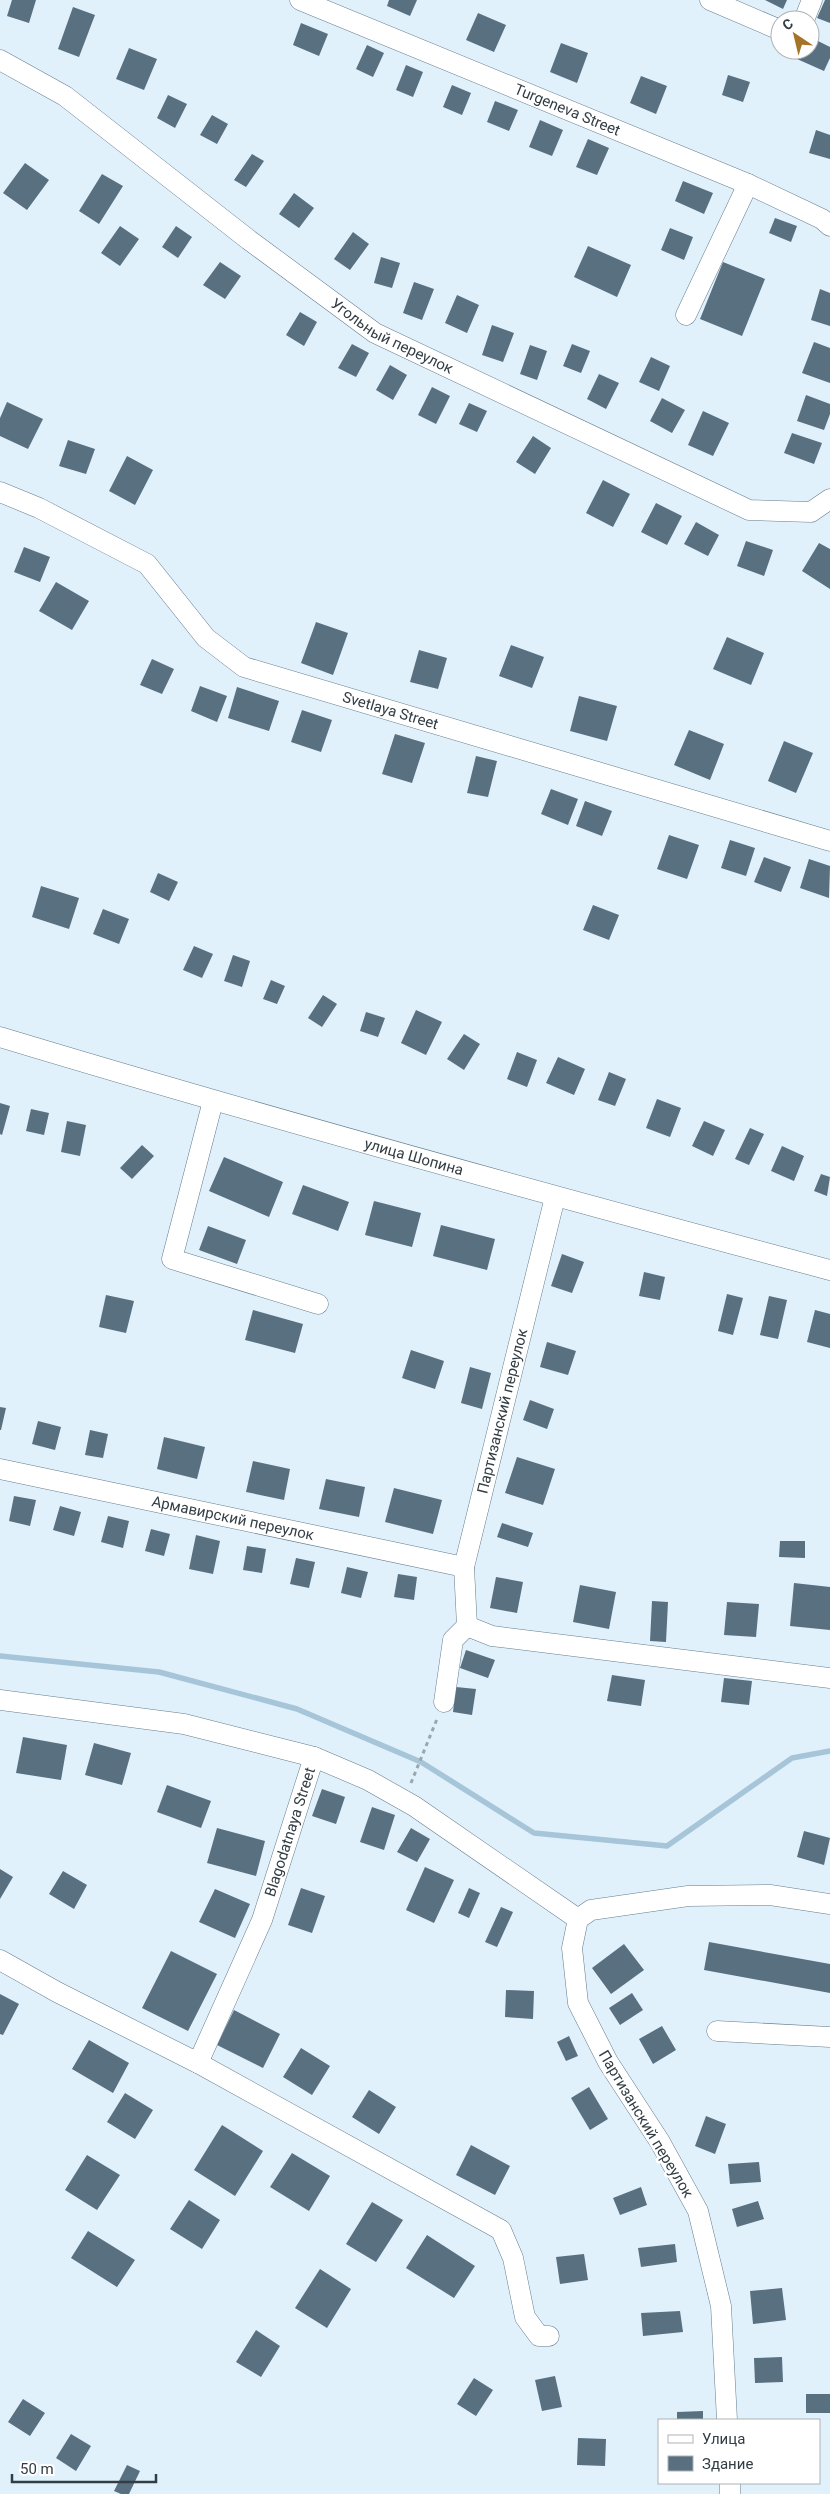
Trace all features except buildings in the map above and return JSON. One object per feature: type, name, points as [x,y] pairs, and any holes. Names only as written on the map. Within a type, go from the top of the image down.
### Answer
[{"type":"street","name":"Turgeneva Street","points":[[300,0],[748,184],[822,219],[830,226]]},
{"type":"street","points":[[710,0],[770,26]]},
{"type":"street","name":"Угольный переулок","points":[[0,60],[65,96],[249,240],[375,333],[749,510],[811,512],[830,499]]},
{"type":"street","points":[[686,315],[748,184]]},
{"type":"street","name":"Svetlaya Street","points":[[0,492],[39,508],[147,564],[206,638],[244,667],[830,841]]},
{"type":"street","name":"улица Шопина","points":[[0,1037],[213,1101],[555,1197],[830,1270]]},
{"type":"street","points":[[213,1101],[172,1260],[318,1304]]},
{"type":"street","name":"Партизанский переулок","points":[[467,1626],[464,1567],[555,1197]]},
{"type":"street","name":"Армавирский переулок","points":[[0,1469],[464,1567]]},
{"type":"street","points":[[444,1702],[453,1640],[467,1626],[492,1636],[830,1678]]},
{"type":"street","name":"Blagodatnaya Street","points":[[0,1700],[184,1724],[314,1757],[262,1920],[198,2063]]},
{"type":"street","points":[[314,1757],[368,1780],[404,1800],[578,1919],[591,1910],[688,1896],[770,1894],[830,1904]]},
{"type":"street","name":"Партизанский переулок","points":[[578,1919],[572,1948],[578,2003],[608,2062],[660,2142],[698,2211],[721,2306],[727,2419]]},
{"type":"street","points":[[0,1960],[57,1992],[198,2063],[500,2230],[513,2258],[525,2317],[540,2336],[550,2336]]},
{"type":"street","points":[[717,2031],[830,2037]]},
{"type":"path","points":[[404,1800],[444,1702]]},
{"type":"waterway","points":[[0,1656],[159,1672],[297,1709],[421,1762],[534,1833],[667,1846],[792,1758],[830,1751]]}]
